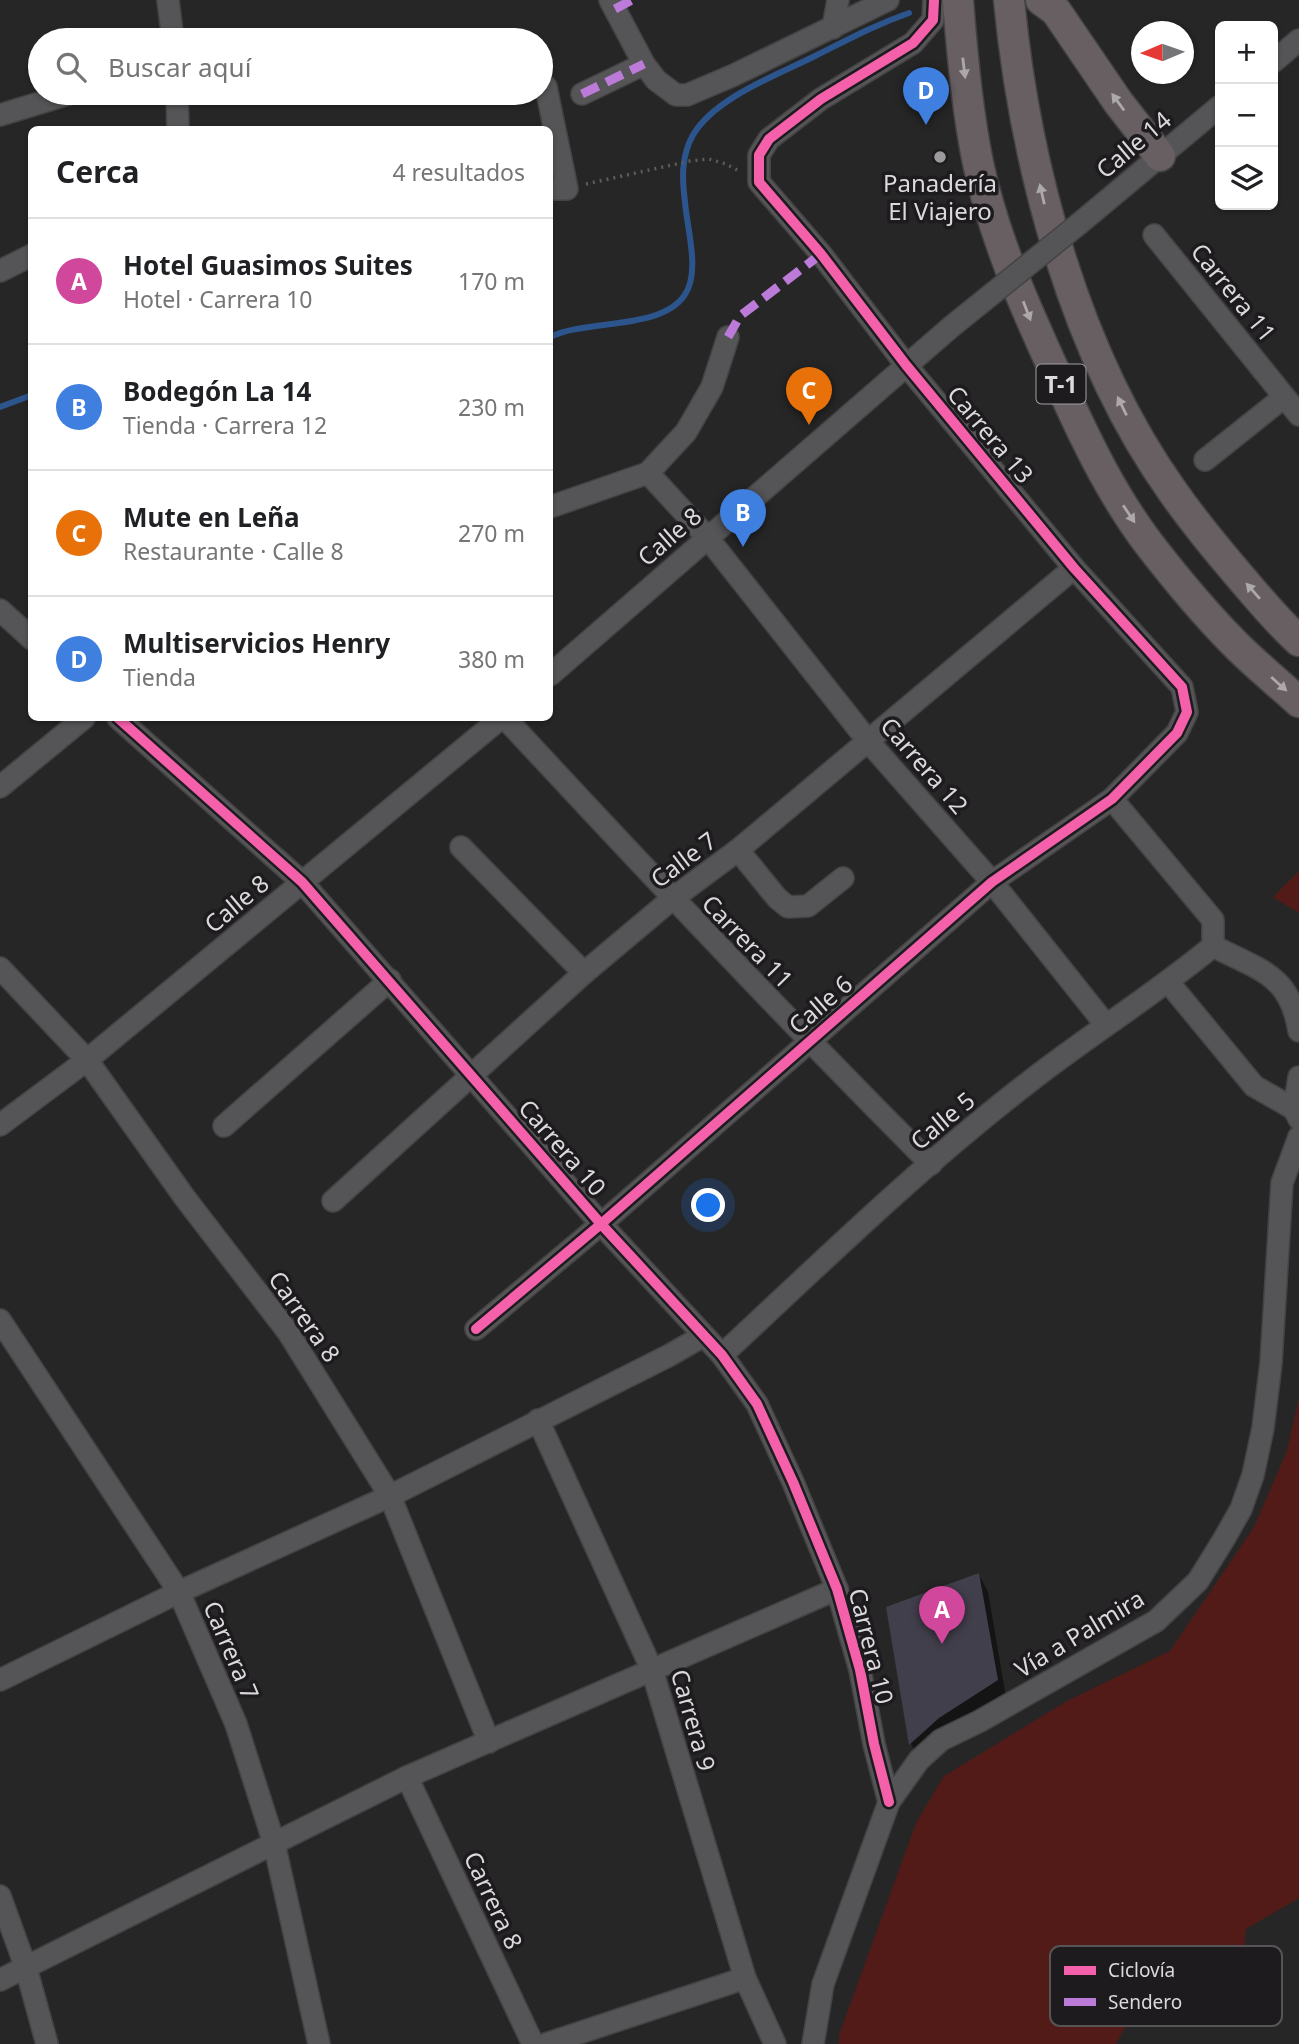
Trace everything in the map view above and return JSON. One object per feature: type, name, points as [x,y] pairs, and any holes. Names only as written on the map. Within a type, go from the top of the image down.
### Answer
[{"type":"highway","name":"T-1","points":[[958,0],[968,100],[978,163],[995,226],[1033,324],[1077,421],[1111,487],[1148,542],[1187,591],[1235,644],[1299,702]]},
{"type":"highway","name":"T-1","points":[[1009,0],[1027,132],[1042,198],[1091,343],[1135,431],[1171,490],[1211,543],[1284,628],[1299,641]]},
{"type":"highway","points":[[1041,0],[1056,11],[1118,102],[1160,156]]},
{"type":"street","points":[[168,0],[172,28]]},
{"type":"street","points":[[832,28],[838,0]]},
{"type":"street","points":[[619,3],[644,64],[665,89],[676,95],[687,95],[888,0]]},
{"type":"street","points":[[759,182],[759,155],[769,139],[821,99],[913,43],[933,20],[934,0]]},
{"type":"street","points":[[1278,58],[1299,40]]},
{"type":"street","points":[[582,94],[644,64]]},
{"type":"street","points":[[0,115],[33,105]]},
{"type":"street","points":[[177,105],[178,126]]},
{"type":"street","points":[[548,105],[551,126]]},
{"type":"street","name":"Calle 14","points":[[951,327],[1215,110]]},
{"type":"street","points":[[553,146],[558,189]]},
{"type":"street","name":"Carrera 13","points":[[759,182],[825,259],[906,365],[1074,568],[1182,687],[1187,712]]},
{"type":"street","name":"Carrera 11","points":[[1154,235],[1299,415]]},
{"type":"street","points":[[0,271],[28,257]]},
{"type":"street","name":"Calle 8","points":[[553,672],[951,327]]},
{"type":"street","points":[[553,506],[648,473],[686,432],[712,387],[728,337]]},
{"type":"street","points":[[1205,460],[1284,397]]},
{"type":"street","name":"Carrera 12","points":[[648,473],[707,537],[868,741],[992,882],[1106,1025]]},
{"type":"street","name":"Calle 7","points":[[333,1201],[584,973],[673,899],[738,850],[1074,568]]},
{"type":"street","points":[[0,610],[28,635]]},
{"type":"street","name":"Calle 6","points":[[476,1329],[601,1224],[992,882],[1112,799],[1177,733],[1187,712]]},
{"type":"street","points":[[0,788],[81,721]]},
{"type":"street","name":"Carrera 10","points":[[121,721],[302,882],[601,1224],[722,1355],[757,1404],[837,1589],[860,1670],[874,1744],[889,1802]]},
{"type":"street","name":"Calle 8","points":[[0,1125],[87,1060],[499,721]]},
{"type":"street","name":"Carrera 11","points":[[506,721],[809,1042],[931,1164]]},
{"type":"street","points":[[1112,799],[1213,920],[1213,946],[1274,978],[1290,997],[1299,1031]]},
{"type":"street","points":[[461,847],[584,973]]},
{"type":"street","points":[[738,850],[777,898],[788,907],[808,906],[843,878]]},
{"type":"street","name":"Calle 5","points":[[722,1355],[931,1164],[1027,1083],[1169,983],[1213,946]]},
{"type":"street","name":"Carrera 8","points":[[0,968],[87,1060],[185,1198],[288,1332],[390,1496],[489,1742]]},
{"type":"street","points":[[224,1126],[390,980]]},
{"type":"street","points":[[1169,983],[1254,1086],[1297,1114],[1299,1077]]},
{"type":"street","name":"Vía a Palmira","points":[[813,2044],[823,1984],[889,1802],[913,1768],[941,1740],[980,1721],[1156,1621],[1198,1581],[1241,1508],[1256,1464],[1263,1428],[1271,1363],[1282,1183],[1299,1137]]},
{"type":"street","name":"Carrera 7","points":[[0,1320],[179,1592],[236,1724],[274,1843],[319,2044]]},
{"type":"street","points":[[0,1680],[179,1592],[390,1496],[703,1336]]},
{"type":"street","name":"Carrera 9","points":[[538,1420],[652,1670],[745,1978],[775,2044]]},
{"type":"street","points":[[0,1979],[407,1777],[837,1589]]},
{"type":"street","name":"Carrera 8","points":[[407,1777],[533,2044]]},
{"type":"street","points":[[0,1896],[26,1968],[47,2044]]},
{"type":"street","points":[[546,2044],[745,1978]]},
{"type":"path","points":[[558,189],[709,159],[726,164],[759,182]]},
{"type":"shaded area","points":[[1299,871],[1299,913],[1273,897]]},
{"type":"shaded area","points":[[1299,1397],[1299,1898],[1246,1929],[1244,1946],[1050,1946],[1050,2026],[1126,2026],[1116,2044],[839,2044],[839,2035],[916,1823],[944,1776],[1067,1701],[1170,1651],[1254,1527],[1287,1451]]},
{"type":"building","points":[[979,1573],[998,1680],[939,1718],[909,1745],[886,1607]]},
{"type":"waterway","points":[[553,336],[565,331],[641,319],[673,307],[684,296],[692,275],[683,168],[689,143],[703,121],[716,109],[749,88],[862,32],[909,13]]},
{"type":"waterway","points":[[0,407],[28,396]]},
{"type":"marked path","points":[[615,9],[632,0]]},
{"type":"marked path","points":[[582,94],[644,64]]},
{"type":"marked path","points":[[728,337],[740,316],[821,254]]},
{"type":"cycle path","points":[[476,1329],[601,1224],[992,882],[1112,799],[1177,733],[1187,712],[1182,687],[1074,568],[906,365],[821,254],[759,182],[759,155],[769,139],[821,99],[913,43],[933,20],[934,0]]},
{"type":"cycle path","points":[[121,721],[302,882],[601,1224],[722,1355],[757,1404],[837,1589],[860,1670],[874,1744],[889,1802]]},
{"type":"place","name":"Multiservicios Henry","points":[[926,125]]},
{"type":"place","name":"Panadería El Viajero","points":[[940,157]]},
{"type":"place","name":"Mute en Leña","points":[[809,425]]},
{"type":"place","name":"Bodegón La 14","points":[[743,547]]},
{"type":"place","name":"Hotel Guasimos Suites","points":[[942,1644]]}]
